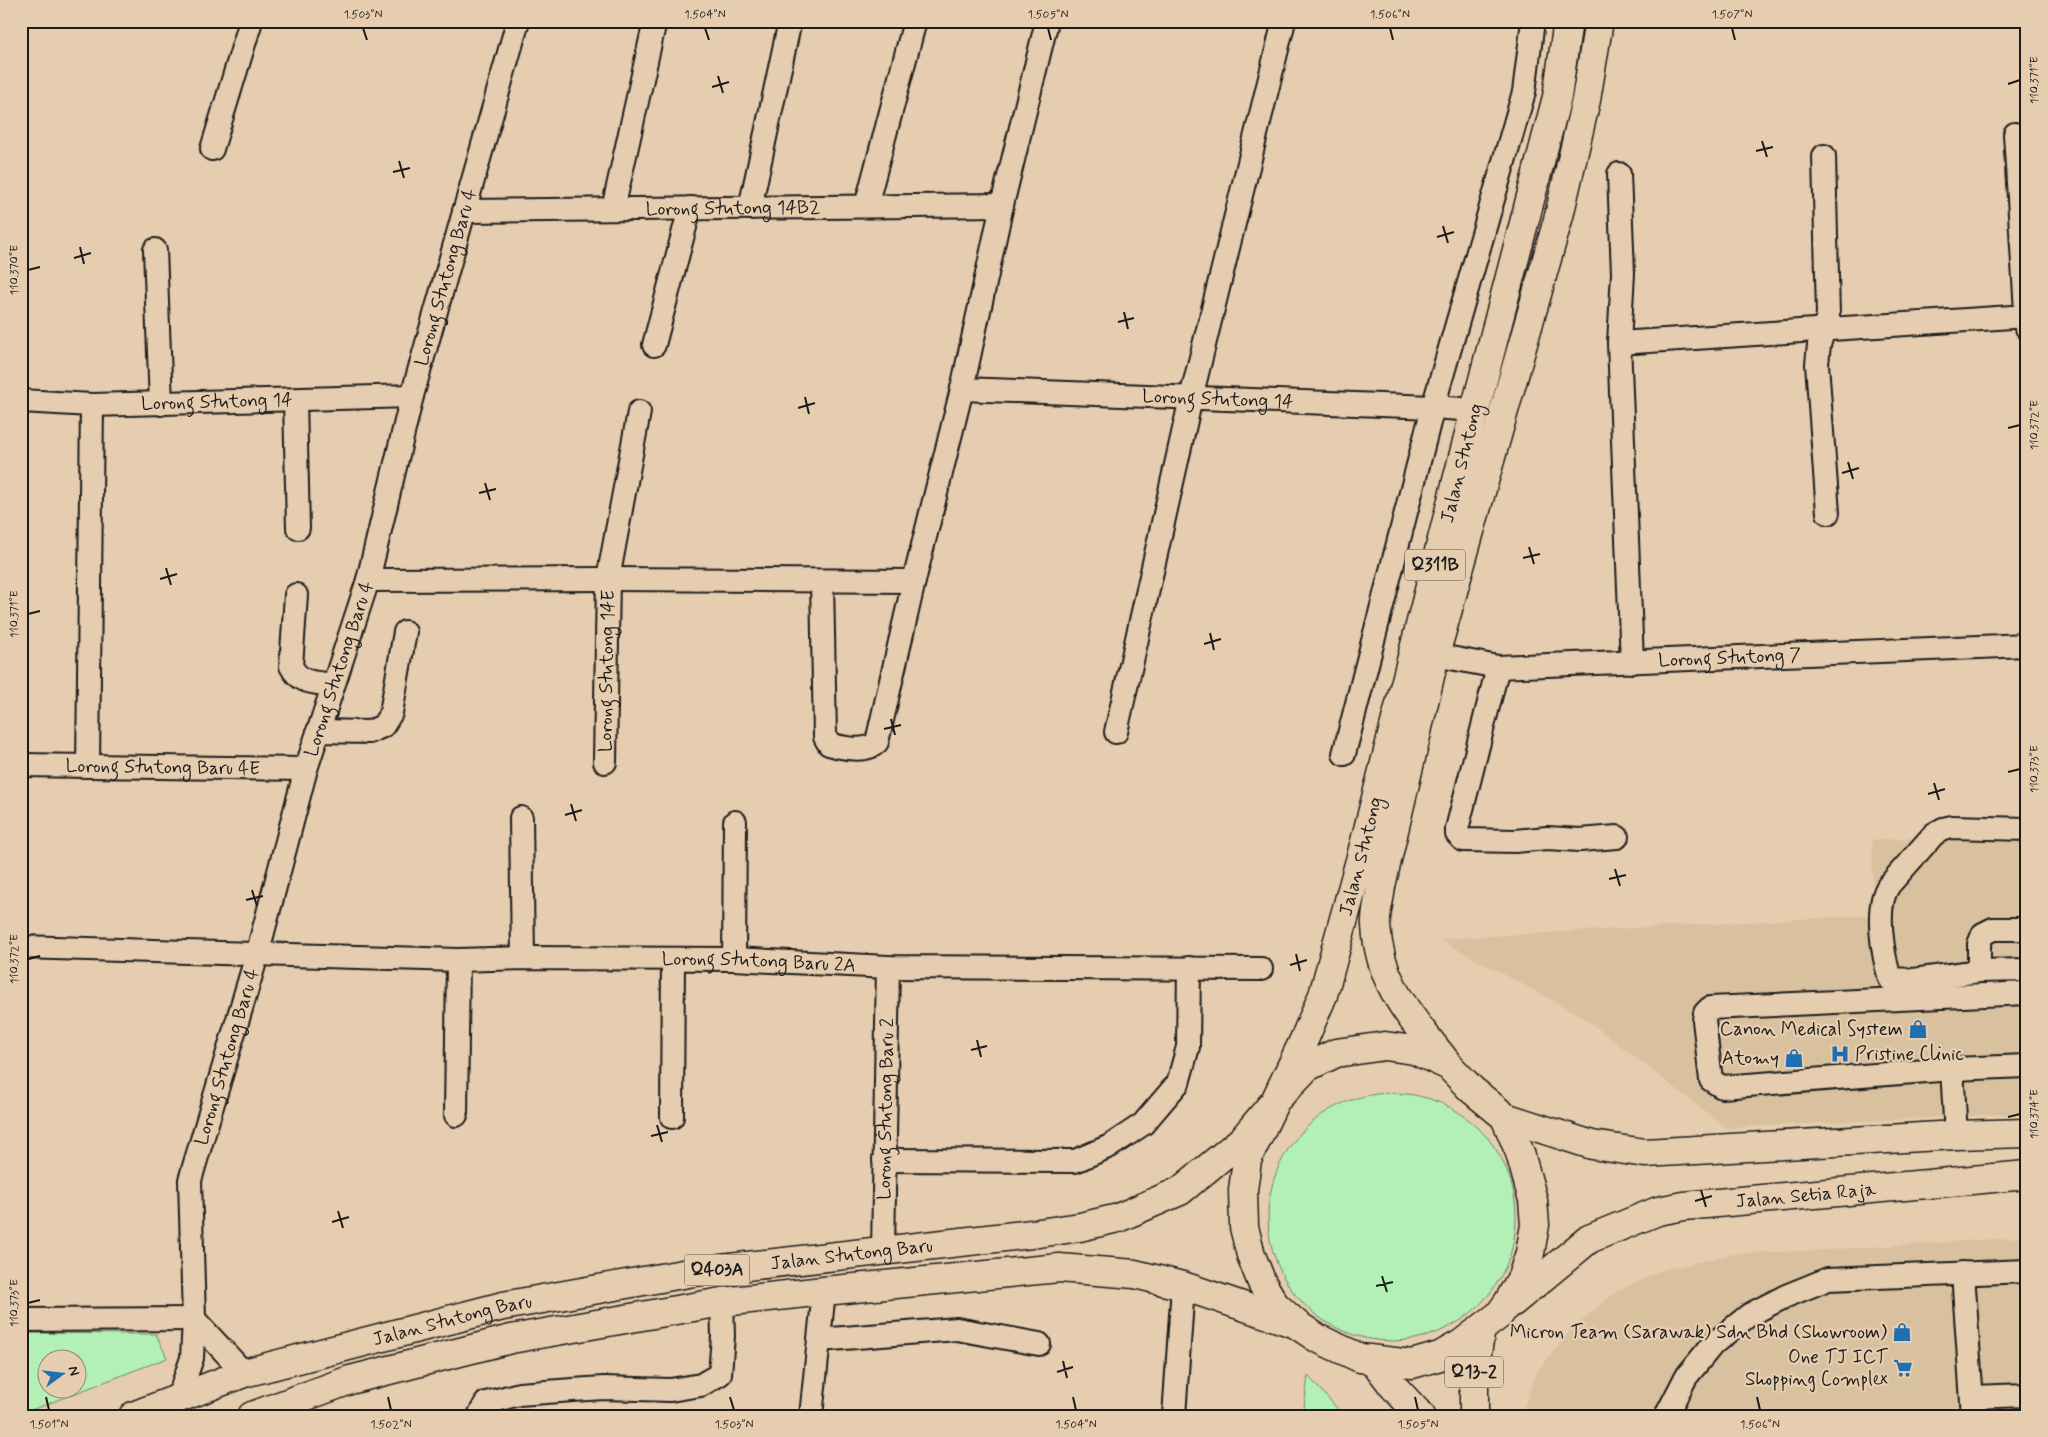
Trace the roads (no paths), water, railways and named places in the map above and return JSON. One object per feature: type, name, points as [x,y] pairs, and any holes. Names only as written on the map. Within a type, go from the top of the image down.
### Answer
[{"type":"main road","name":"Jalan Stutong","points":[[1275,1101],[1323,995],[1365,844],[1475,410],[1557,97],[1568,21]]},
{"type":"main road","name":"Jalan Stutong","points":[[1449,1066],[1393,991],[1381,964],[1376,923],[1381,886],[1435,655],[1559,216],[1586,100],[1599,21]]},
{"type":"main road","points":[[1296,1324],[1275,1305],[1262,1283],[1251,1255],[1244,1226],[1243,1190],[1247,1160],[1275,1101],[1307,1067],[1336,1053],[1385,1046],[1414,1050],[1449,1066],[1505,1117],[1592,1145],[1645,1153],[1956,1135],[2027,1133]]},
{"type":"main road","name":"Jalan Stutong Baru","points":[[133,1416],[244,1373],[503,1306],[694,1272],[1032,1234],[1080,1227],[1118,1218],[1180,1191],[1243,1139],[1275,1101]]},
{"type":"main road","points":[[1490,1322],[1509,1301],[1522,1277],[1535,1225],[1533,1200],[1528,1177],[1505,1117]]},
{"type":"main road","name":"Jalan Setia Raja","points":[[1296,1324],[1317,1338],[1360,1358],[1412,1364],[1440,1356],[1461,1344],[1490,1322],[1588,1239],[1658,1211],[1684,1206],[2027,1175]]},
{"type":"main road","name":"Jalan Stutong Baru","points":[[252,1416],[350,1380],[511,1339],[722,1302],[824,1290],[1059,1268],[1135,1274],[1183,1286],[1296,1324]]},
{"type":"main road","name":"Q13-2","points":[[1474,1416],[1474,1371],[1490,1322]]},
{"type":"main road","points":[[1374,1361],[1394,1387],[1421,1416]]},
{"type":"street","points":[[212,149],[251,21]]},
{"type":"street","name":"Lorong Stutong Baru 4","points":[[169,1402],[180,1393],[192,1358],[194,1319],[190,1180],[256,955],[306,769],[368,580],[412,396],[518,21]]},
{"type":"street","points":[[613,209],[655,21]]},
{"type":"street","points":[[750,208],[790,21]]},
{"type":"street","points":[[866,206],[915,21]]},
{"type":"street","points":[[822,581],[825,737],[829,744],[836,746],[867,748],[877,742],[914,581],[962,389],[1002,205],[1047,21]]},
{"type":"street","points":[[1116,732],[1191,398],[1284,21]]},
{"type":"street","points":[[1344,754],[1433,407],[1524,92],[1533,21]]},
{"type":"street","points":[[2015,134],[2027,328]]},
{"type":"street","points":[[1824,156],[1828,314],[1819,345],[1817,364],[1828,513]]},
{"type":"street","points":[[1619,174],[1622,273],[1619,343],[1632,662]]},
{"type":"street","name":"Lorong Stutong 14B2","points":[[464,211],[1002,205]]},
{"type":"street","points":[[654,345],[690,208]]},
{"type":"street","points":[[155,250],[160,404]]},
{"type":"street","points":[[1619,343],[2026,316]]},
{"type":"street","name":"Lorong Stutong 14","points":[[962,389],[1475,410]]},
{"type":"street","name":"Lorong Stutong 14","points":[[21,401],[92,405],[412,396]]},
{"type":"street","points":[[295,400],[298,528]]},
{"type":"street","points":[[88,766],[92,405]]},
{"type":"street","name":"Lorong Stutong 14E","points":[[605,762],[608,579],[639,412]]},
{"type":"street","points":[[368,580],[914,581]]},
{"type":"street","points":[[296,595],[291,666],[296,676],[304,680],[333,684]]},
{"type":"street","points":[[318,730],[369,732],[383,726],[391,713],[405,632]]},
{"type":"street","name":"Lorong Stutong 7","points":[[1435,655],[1498,667],[2027,645]]},
{"type":"street","points":[[1498,667],[1457,834],[1463,840],[1506,841],[1547,838],[1580,840],[1616,837]]},
{"type":"street","name":"Lorong Stutong Baru 4E","points":[[21,765],[306,769]]},
{"type":"street","points":[[522,818],[523,958]]},
{"type":"street","points":[[734,959],[735,822]]},
{"type":"street","points":[[2027,828],[1952,827],[1943,829],[1934,834],[1884,892],[1881,903],[1884,959],[1890,979],[1914,980],[1979,971],[2027,970]]},
{"type":"street","points":[[1979,971],[1979,944],[1983,934],[1993,929],[2027,929]]},
{"type":"street","name":"Lorong Stutong Baru 2A","points":[[21,948],[458,960],[523,958],[734,959],[888,967],[1261,969]]},
{"type":"street","points":[[672,1117],[673,959]]},
{"type":"street","points":[[456,1115],[458,960]]},
{"type":"street","name":"Lorong Stutong Baru 2","points":[[883,1250],[888,967]]},
{"type":"street","points":[[884,1160],[1076,1161],[1110,1146],[1143,1124],[1178,1083],[1188,1047],[1189,968]]},
{"type":"street","points":[[2027,993],[1710,1008],[1705,1013],[1704,1020],[1711,1080],[1722,1087],[1952,1069],[2027,1066]]},
{"type":"street","points":[[1952,1069],[1956,1135]]},
{"type":"street","points":[[1666,1416],[1686,1377],[1713,1344],[1750,1315],[1786,1296],[1828,1279],[2027,1270]]},
{"type":"street","points":[[1963,1273],[1972,1406],[2027,1395]]},
{"type":"street","points":[[1174,1416],[1183,1286]]},
{"type":"street","points":[[811,1416],[824,1290]]},
{"type":"street","points":[[479,1416],[486,1403],[519,1394],[604,1388],[670,1390],[701,1385],[720,1374],[723,1336],[722,1302]]},
{"type":"street","points":[[21,1320],[194,1319],[244,1373]]},
{"type":"street","points":[[819,1340],[957,1329],[1040,1344]]},
{"type":"place","name":"Canon Medical System","points":[[1918,1029]]},
{"type":"place","name":"Pristine Clinic","points":[[1840,1054]]},
{"type":"place","name":"Atomy","points":[[1794,1058]]},
{"type":"place","name":"Micron Team (Sarawak) Sdn Bhd (Showroom)","points":[[1902,1332]]},
{"type":"place","name":"One TJ ICT Shopping Complex","points":[[1903,1368]]}]
